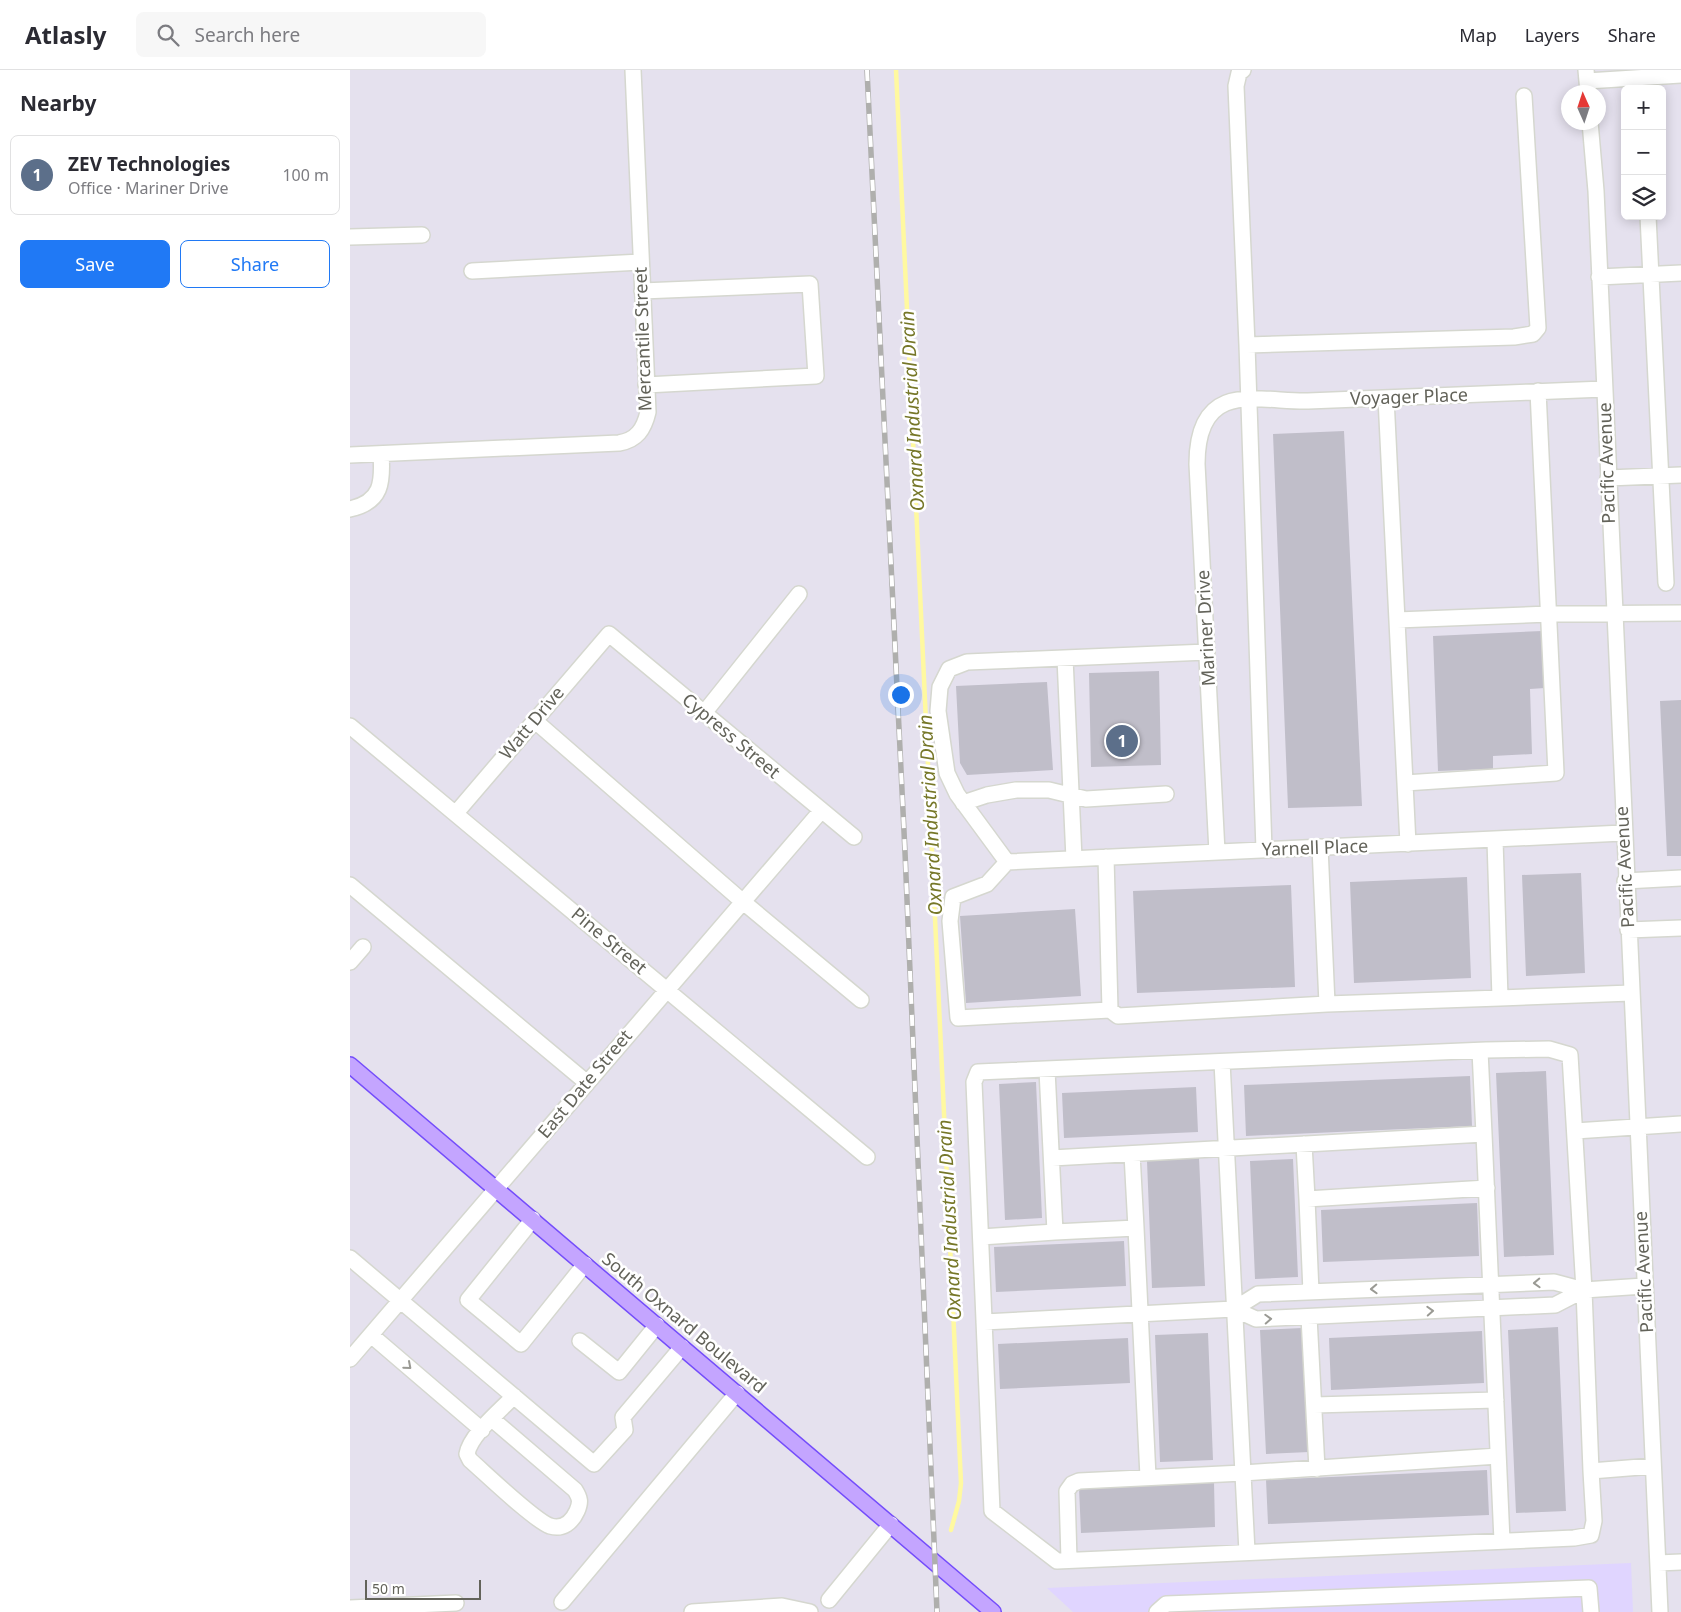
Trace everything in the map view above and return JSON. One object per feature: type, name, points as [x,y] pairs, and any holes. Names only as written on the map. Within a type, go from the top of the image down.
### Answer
[{"type":"main road","name":"South Oxnard Boulevard","points":[[350,1064],[993,1612]]},
{"type":"street","name":"Mercantile Street","points":[[350,455],[628,442],[644,427],[648,412],[633,70]]},
{"type":"street","points":[[1242,71],[1236,86],[1247,345],[1264,850]]},
{"type":"street","points":[[1587,81],[1642,83],[1681,75]]},
{"type":"street","points":[[1247,345],[1514,337],[1533,334],[1538,328],[1524,96]]},
{"type":"street","name":"Pacific Avenue","points":[[1591,130],[1600,277],[1630,993],[1660,1612]]},
{"type":"street","points":[[1648,220],[1666,583]]},
{"type":"street","points":[[350,237],[422,235]]},
{"type":"street","points":[[472,271],[641,262]]},
{"type":"street","points":[[1600,277],[1681,273]]},
{"type":"street","points":[[642,290],[810,284],[816,376],[646,385]]},
{"type":"street","name":"Voyager Place","points":[[1216,409],[1224,404],[1248,399],[1296,401],[1604,388]]},
{"type":"street","points":[[1405,783],[1556,773],[1538,391]]},
{"type":"street","points":[[1386,398],[1408,844]]},
{"type":"street","name":"Mariner Drive","points":[[1216,409],[1208,417],[1200,433],[1197,446],[1217,852]]},
{"type":"street","points":[[350,508],[361,506],[375,496],[383,478],[381,454]]},
{"type":"street","points":[[1608,478],[1681,474]]},
{"type":"street","points":[[704,713],[799,594]]},
{"type":"street","points":[[1397,620],[1549,614],[1681,613]]},
{"type":"street","name":"Cypress Street","points":[[609,634],[854,837]]},
{"type":"street","name":"Watt Drive","points":[[456,813],[609,634]]},
{"type":"street","points":[[1207,652],[967,662],[949,670],[940,687],[938,711],[941,744],[947,773],[963,803],[1006,862],[987,884],[953,897],[950,921],[958,1018],[1110,1010],[1118,1016],[1327,1004],[1630,993]]},
{"type":"street","points":[[1065,658],[1074,859]]},
{"type":"street","points":[[534,720],[742,901],[862,1000]]},
{"type":"street","name":"Pine Street","points":[[350,726],[867,1157]]},
{"type":"street","points":[[963,803],[988,795],[1016,790],[1049,790],[1070,793],[1086,798],[1166,794]]},
{"type":"street","name":"East Date Street","points":[[350,1359],[586,1082],[821,811]]},
{"type":"street","name":"Yarnell Place","points":[[1006,862],[1623,833]]},
{"type":"street","points":[[1495,840],[1500,998]]},
{"type":"street","points":[[1320,847],[1327,1004]]},
{"type":"street","points":[[1106,857],[1110,1010]]},
{"type":"street","points":[[1626,881],[1681,878]]},
{"type":"street","points":[[350,885],[586,1082]]},
{"type":"street","points":[[1628,930],[1681,928]]},
{"type":"street","points":[[350,962],[363,947]]},
{"type":"street","points":[[1549,1049],[1570,1055],[1584,1290],[1592,1471],[1594,1521],[1591,1535],[1574,1538],[1057,1561],[992,1511],[974,1082],[978,1072],[1222,1062],[1549,1049]]},
{"type":"street","points":[[1480,1051],[1502,1541]]},
{"type":"street","points":[[1222,1062],[1246,1552]]},
{"type":"street","points":[[1047,1070],[1056,1232]]},
{"type":"street","points":[[1575,1131],[1681,1124]]},
{"type":"street","points":[[1052,1158],[1484,1134]]},
{"type":"street","points":[[1304,1144],[1313,1292],[1314,1405],[1317,1469]]},
{"type":"street","points":[[1132,1154],[1148,1477]]},
{"type":"street","points":[[1307,1199],[1486,1188]]},
{"type":"street","points":[[533,1219],[468,1300],[521,1344],[585,1264]]},
{"type":"street","points":[[981,1237],[1136,1228]]},
{"type":"street","points":[[350,1258],[594,1464],[625,1430],[623,1418],[682,1347]]},
{"type":"street","points":[[1234,1309],[1258,1294],[1554,1282],[1584,1290],[1644,1286]]},
{"type":"street","points":[[984,1322],[1234,1309],[1256,1319],[1492,1308],[1554,1304],[1584,1290]]},
{"type":"street","points":[[580,1341],[619,1372],[657,1325]]},
{"type":"street","points":[[371,1335],[487,1424],[575,1490],[580,1497],[580,1505],[568,1524],[560,1527],[542,1522],[470,1460],[467,1454],[468,1448],[487,1424],[514,1396]]},
{"type":"street","points":[[562,1602],[737,1393]]},
{"type":"street","points":[[1314,1405],[1496,1400]]},
{"type":"street","points":[[1069,1560],[1067,1491],[1072,1484],[1079,1480],[1317,1469],[1498,1456]]},
{"type":"street","points":[[1592,1471],[1653,1466]]},
{"type":"street","points":[[829,1600],[891,1524]]},
{"type":"street","points":[[1658,1563],[1681,1562]]},
{"type":"street","points":[[1156,1612],[1166,1604],[1590,1588],[1591,1612]]},
{"type":"street","points":[[350,1608],[456,1603]]},
{"type":"street","points":[[692,1612],[782,1606],[810,1612]]},
{"type":"shaded area","points":[[1631,1563],[1633,1612],[1073,1612],[1047,1588]]},
{"type":"building","points":[[1344,431],[1362,806],[1288,808],[1273,434]]},
{"type":"building","points":[[1542,631],[1545,688],[1530,689],[1532,754],[1493,756],[1493,769],[1438,771],[1433,636]]},
{"type":"building","points":[[1159,671],[1161,765],[1091,767],[1089,673]]},
{"type":"building","points":[[1047,682],[1053,770],[967,775],[960,763],[956,686]]},
{"type":"building","points":[[1681,700],[1681,856],[1667,856],[1660,701]]},
{"type":"building","points":[[1581,873],[1585,973],[1526,976],[1522,875]]},
{"type":"building","points":[[1467,877],[1471,978],[1354,983],[1350,882]]},
{"type":"building","points":[[1291,885],[1295,987],[1137,993],[1133,891]]},
{"type":"building","points":[[1075,909],[1081,996],[966,1003],[960,916]]},
{"type":"building","points":[[1546,1071],[1554,1255],[1504,1257],[1496,1073]]},
{"type":"building","points":[[1470,1076],[1472,1126],[1246,1136],[1244,1085]]},
{"type":"building","points":[[1036,1082],[1042,1218],[1005,1220],[999,1084]]},
{"type":"building","points":[[1196,1087],[1198,1132],[1064,1138],[1062,1093]]},
{"type":"building","points":[[1199,1158],[1205,1286],[1152,1288],[1147,1161]]},
{"type":"building","points":[[1293,1159],[1298,1277],[1255,1279],[1250,1161]]},
{"type":"building","points":[[1477,1203],[1479,1256],[1323,1262],[1321,1210]]},
{"type":"building","points":[[1124,1241],[1126,1286],[996,1292],[994,1247]]},
{"type":"building","points":[[1558,1327],[1566,1511],[1516,1513],[1508,1330]]},
{"type":"building","points":[[1302,1328],[1309,1452],[1266,1454],[1260,1330]]},
{"type":"building","points":[[1482,1331],[1484,1383],[1331,1390],[1329,1338]]},
{"type":"building","points":[[1208,1333],[1213,1460],[1160,1462],[1155,1335]]},
{"type":"building","points":[[1128,1338],[1130,1383],[1000,1389],[998,1344]]},
{"type":"building","points":[[1487,1470],[1489,1515],[1268,1524],[1266,1480]]},
{"type":"building","points":[[1214,1482],[1215,1527],[1081,1533],[1079,1488]]},
{"type":"waterway","name":"Oxnard Industrial Drain","points":[[896,70],[961,1483],[959,1501],[951,1530]]},
{"type":"railway","points":[[867,70],[905,852],[937,1612]]},
{"type":"place","name":"ZEV Technologies","points":[[1122,741]]}]
